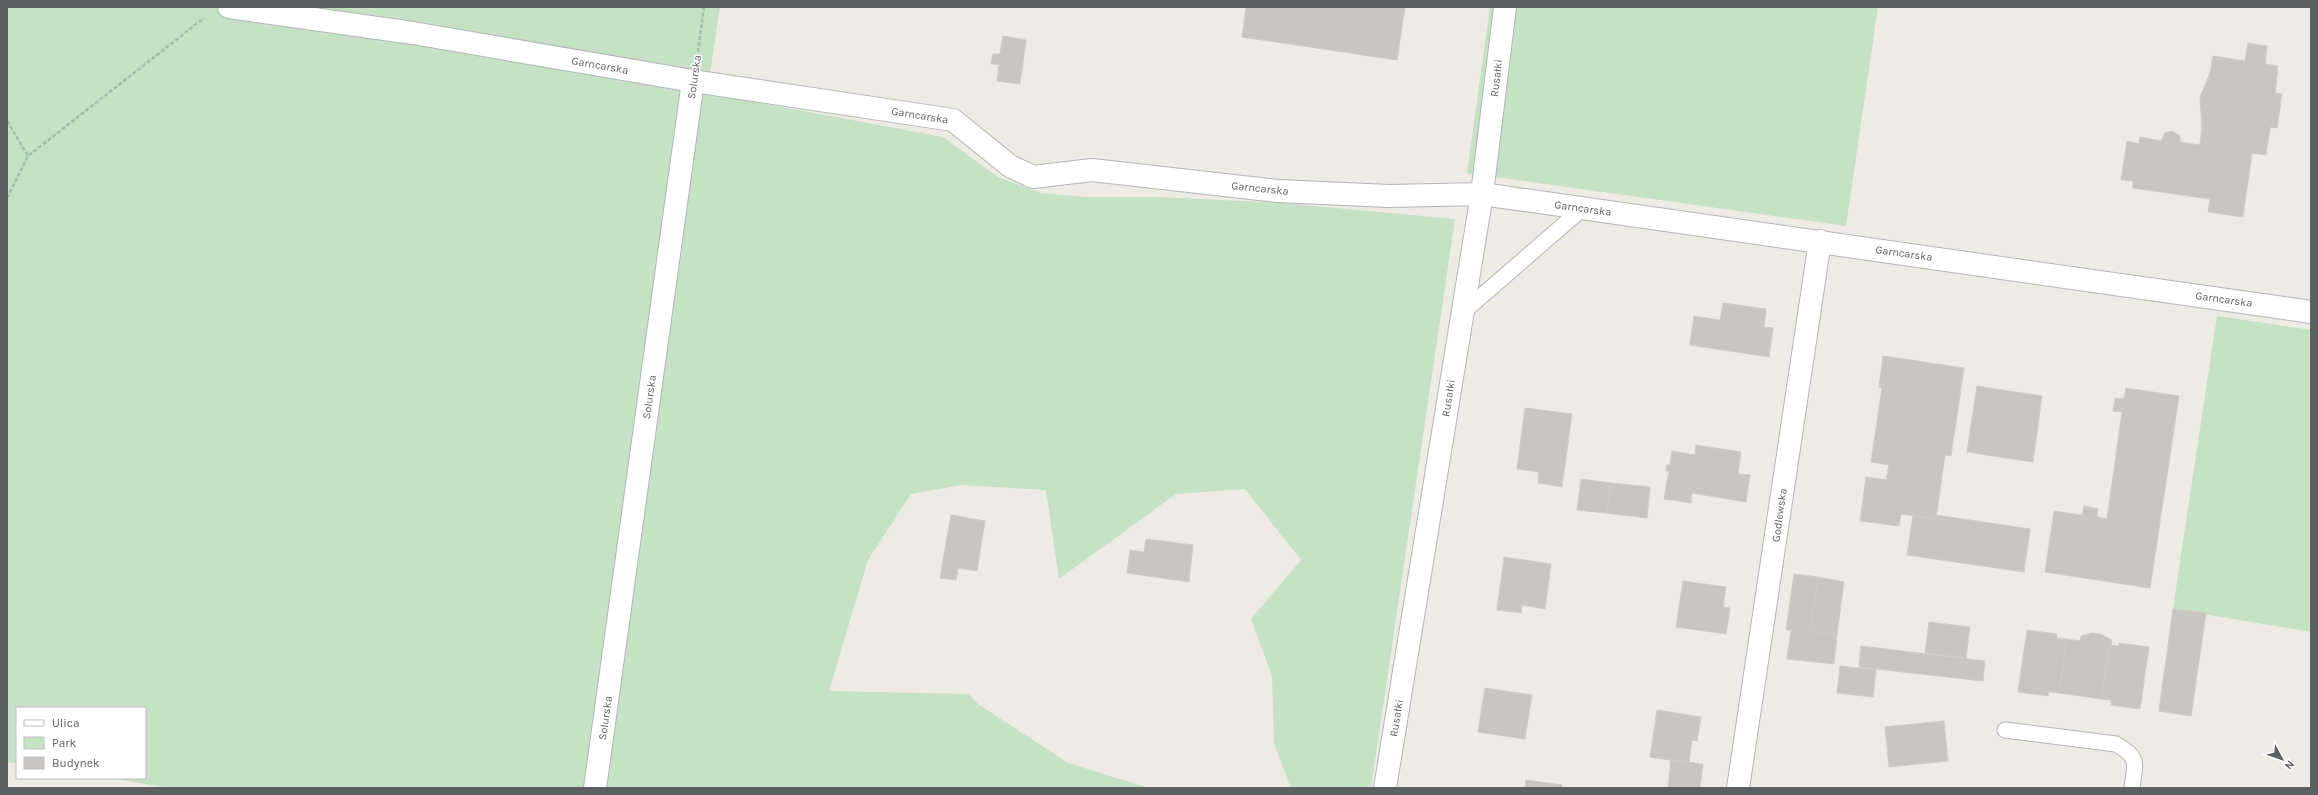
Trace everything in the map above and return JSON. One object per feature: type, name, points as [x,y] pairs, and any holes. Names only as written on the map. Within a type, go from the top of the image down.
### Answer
[{"type":"street","name":"Garncarska","points":[[229,7],[413,33],[693,80],[953,120],[1010,166],[1033,176],[1092,170],[1278,191],[1389,196],[1482,194],[2311,312]]},
{"type":"street","name":"Rusałki","points":[[1385,788],[1482,194],[1505,7]]},
{"type":"street","name":"Solurska","points":[[595,788],[693,80]]},
{"type":"street","name":"Godlewska","points":[[1738,788],[1820,241]]},
{"type":"lane","points":[[1462,313],[1583,208]]},
{"type":"lane","points":[[2005,730],[2116,744],[2130,752],[2135,763],[2132,788]]},
{"type":"path","name":"Solurska","points":[[693,80],[704,7]]},
{"type":"path","points":[[7,198],[28,156],[206,17]]},
{"type":"path","points":[[7,121],[28,156]]},
{"type":"green space","points":[[7,7],[720,7],[707,93],[943,137],[998,177],[1041,193],[1084,197],[1159,197],[1282,203],[1455,219],[1371,788],[1291,788],[1274,744],[1272,676],[1251,619],[1301,560],[1245,489],[1176,494],[1059,579],[1046,490],[962,485],[911,494],[868,560],[829,691],[969,694],[978,704],[1068,763],[1149,788],[171,788],[115,779],[146,779],[146,707],[16,707],[16,763],[7,762]]},
{"type":"green space","points":[[1490,7],[1878,7],[1846,226],[1467,173]]},
{"type":"green space","points":[[2217,316],[2311,330],[2311,632],[2173,609]]},
{"type":"building","points":[[1246,7],[1405,7],[1397,60],[1242,37]]},
{"type":"building","points":[[1003,36],[1026,40],[1020,84],[997,81],[999,65],[991,64],[993,54],[1000,54]]},
{"type":"building","points":[[2248,43],[2267,46],[2265,64],[2278,66],[2275,93],[2282,94],[2277,128],[2270,127],[2266,155],[2252,153],[2243,217],[2208,212],[2210,199],[2133,188],[2133,181],[2121,180],[2127,141],[2139,144],[2140,137],[2161,141],[2165,133],[2172,131],[2180,136],[2180,142],[2200,145],[2202,128],[2200,97],[2210,73],[2213,56],[2245,61]]},
{"type":"building","points":[[1723,303],[1766,309],[1764,327],[1773,328],[1769,357],[1690,345],[1694,316],[1720,320]]},
{"type":"building","points":[[1883,356],[1964,368],[1951,456],[1945,455],[1936,519],[1901,514],[1899,526],[1860,521],[1866,477],[1886,480],[1889,465],[1871,462],[1882,388],[1879,387]]},
{"type":"building","points":[[1977,386],[2042,396],[2033,462],[1967,452]]},
{"type":"building","points":[[2126,388],[2179,396],[2150,588],[2045,572],[2054,511],[2082,515],[2084,506],[2098,509],[2097,517],[2107,519],[2122,412],[2113,411],[2115,398],[2124,399]]},
{"type":"building","points":[[1525,408],[1572,414],[1562,487],[1538,483],[1539,472],[1517,469]]},
{"type":"building","points":[[1696,445],[1741,452],[1738,474],[1750,475],[1746,502],[1692,493],[1691,503],[1664,499],[1669,471],[1666,471],[1667,465],[1670,465],[1672,451],[1695,455]]},
{"type":"building","points":[[1581,479],[1611,483],[1606,513],[1577,510]]},
{"type":"building","points":[[1611,483],[1650,487],[1647,518],[1606,513]]},
{"type":"building","points":[[951,515],[985,521],[977,571],[958,568],[956,580],[940,578]]},
{"type":"building","points":[[1936,515],[2030,529],[2024,572],[1907,555],[1913,516],[1936,519]]},
{"type":"building","points":[[1146,539],[1193,545],[1189,582],[1127,573],[1130,550],[1144,552]]},
{"type":"building","points":[[1504,557],[1551,564],[1545,609],[1522,605],[1521,613],[1497,610]]},
{"type":"building","points":[[1794,574],[1818,577],[1810,631],[1837,635],[1834,664],[1787,659],[1791,630],[1786,630]]},
{"type":"building","points":[[1818,577],[1844,582],[1837,635],[1810,631]]},
{"type":"building","points":[[1683,581],[1726,587],[1723,607],[1730,608],[1726,634],[1676,627]]},
{"type":"building","points":[[2173,609],[2206,613],[2191,716],[2159,711]]},
{"type":"building","points":[[1929,622],[1970,627],[1966,658],[1925,653]]},
{"type":"building","points":[[2027,630],[2057,634],[2056,638],[2067,639],[2059,693],[2049,692],[2048,696],[2018,692]]},
{"type":"building","points":[[2092,633],[2100,634],[2112,640],[2101,699],[2059,693],[2067,639],[2080,641],[2081,636]]},
{"type":"building","points":[[2119,643],[2149,647],[2140,709],[2111,705],[2111,700],[2101,699],[2109,645],[2119,646]]},
{"type":"building","points":[[1861,646],[1985,661],[1983,681],[1859,667]]},
{"type":"building","points":[[1840,666],[1876,670],[1873,697],[1837,693]]},
{"type":"building","points":[[1485,688],[1532,695],[1525,739],[1478,732]]},
{"type":"building","points":[[1657,710],[1701,717],[1697,741],[1692,740],[1689,763],[1650,757]]},
{"type":"building","points":[[1944,721],[1948,761],[1889,767],[1885,727]]},
{"type":"building","points":[[1671,760],[1703,764],[1700,788],[1668,788]]},
{"type":"building","points":[[1526,780],[1562,785],[1561,788],[1525,788]]}]
